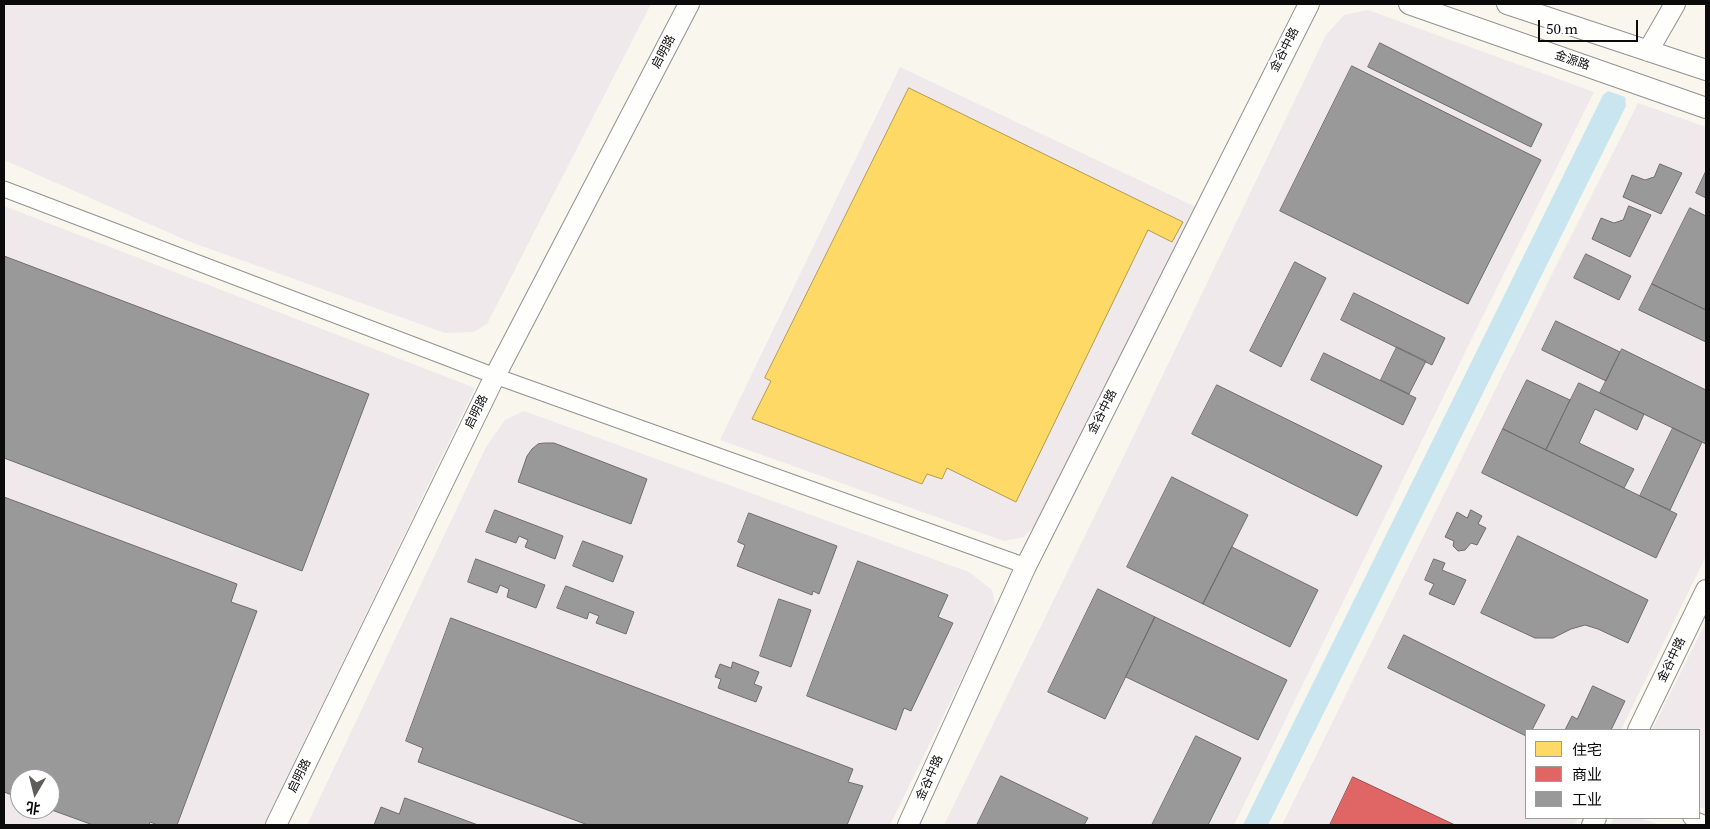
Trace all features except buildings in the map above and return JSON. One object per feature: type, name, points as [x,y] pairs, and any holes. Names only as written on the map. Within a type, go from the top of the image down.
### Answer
[{"type":"street","name":"启明路","points":[[276,825],[495,376],[689,4]]},
{"type":"street","name":"金谷中路","points":[[908,825],[1026,566],[1309,4]]},
{"type":"street","name":"金源路","points":[[1409,4],[1706,108]]},
{"type":"street","points":[[1507,4],[1648,51],[1704,64]]},
{"type":"street","points":[[1648,51],[1674,5]]},
{"type":"street","points":[[4,189],[495,376],[1026,566]]},
{"type":"street","name":"金谷中路","points":[[1638,729],[1706,590]]},
{"type":"street","points":[[1694,819],[1706,824]]},
{"type":"shaded area","points":[[4,4],[651,4],[487,324],[474,332],[445,333],[188,241],[4,160]]},
{"type":"shaded area","points":[[1368,10],[1594,92],[1234,825],[944,825],[1326,35],[1344,15]]},
{"type":"shaded area","points":[[900,67],[1198,208],[1040,520],[1024,537],[1004,541],[720,440]]},
{"type":"shaded area","points":[[1638,103],[1706,127],[1706,556],[1621,729],[1525,729],[1525,819],[1577,819],[1574,825],[1282,825],[1551,276]]},
{"type":"shaded area","points":[[4,206],[475,388],[264,825],[4,825]]},
{"type":"shaded area","points":[[524,411],[969,572],[992,590],[996,608],[890,825],[307,825],[486,447],[505,420]]},
{"type":"shaded area","points":[[1706,622],[1706,809],[1700,807],[1700,729],[1652,729]]},
{"type":"shaded area","points":[[1613,819],[1643,819],[1660,825],[1610,825]]},
{"type":"water","points":[[1608,91],[1625,97],[1626,106],[1268,825],[1243,825],[1603,95]]}]
